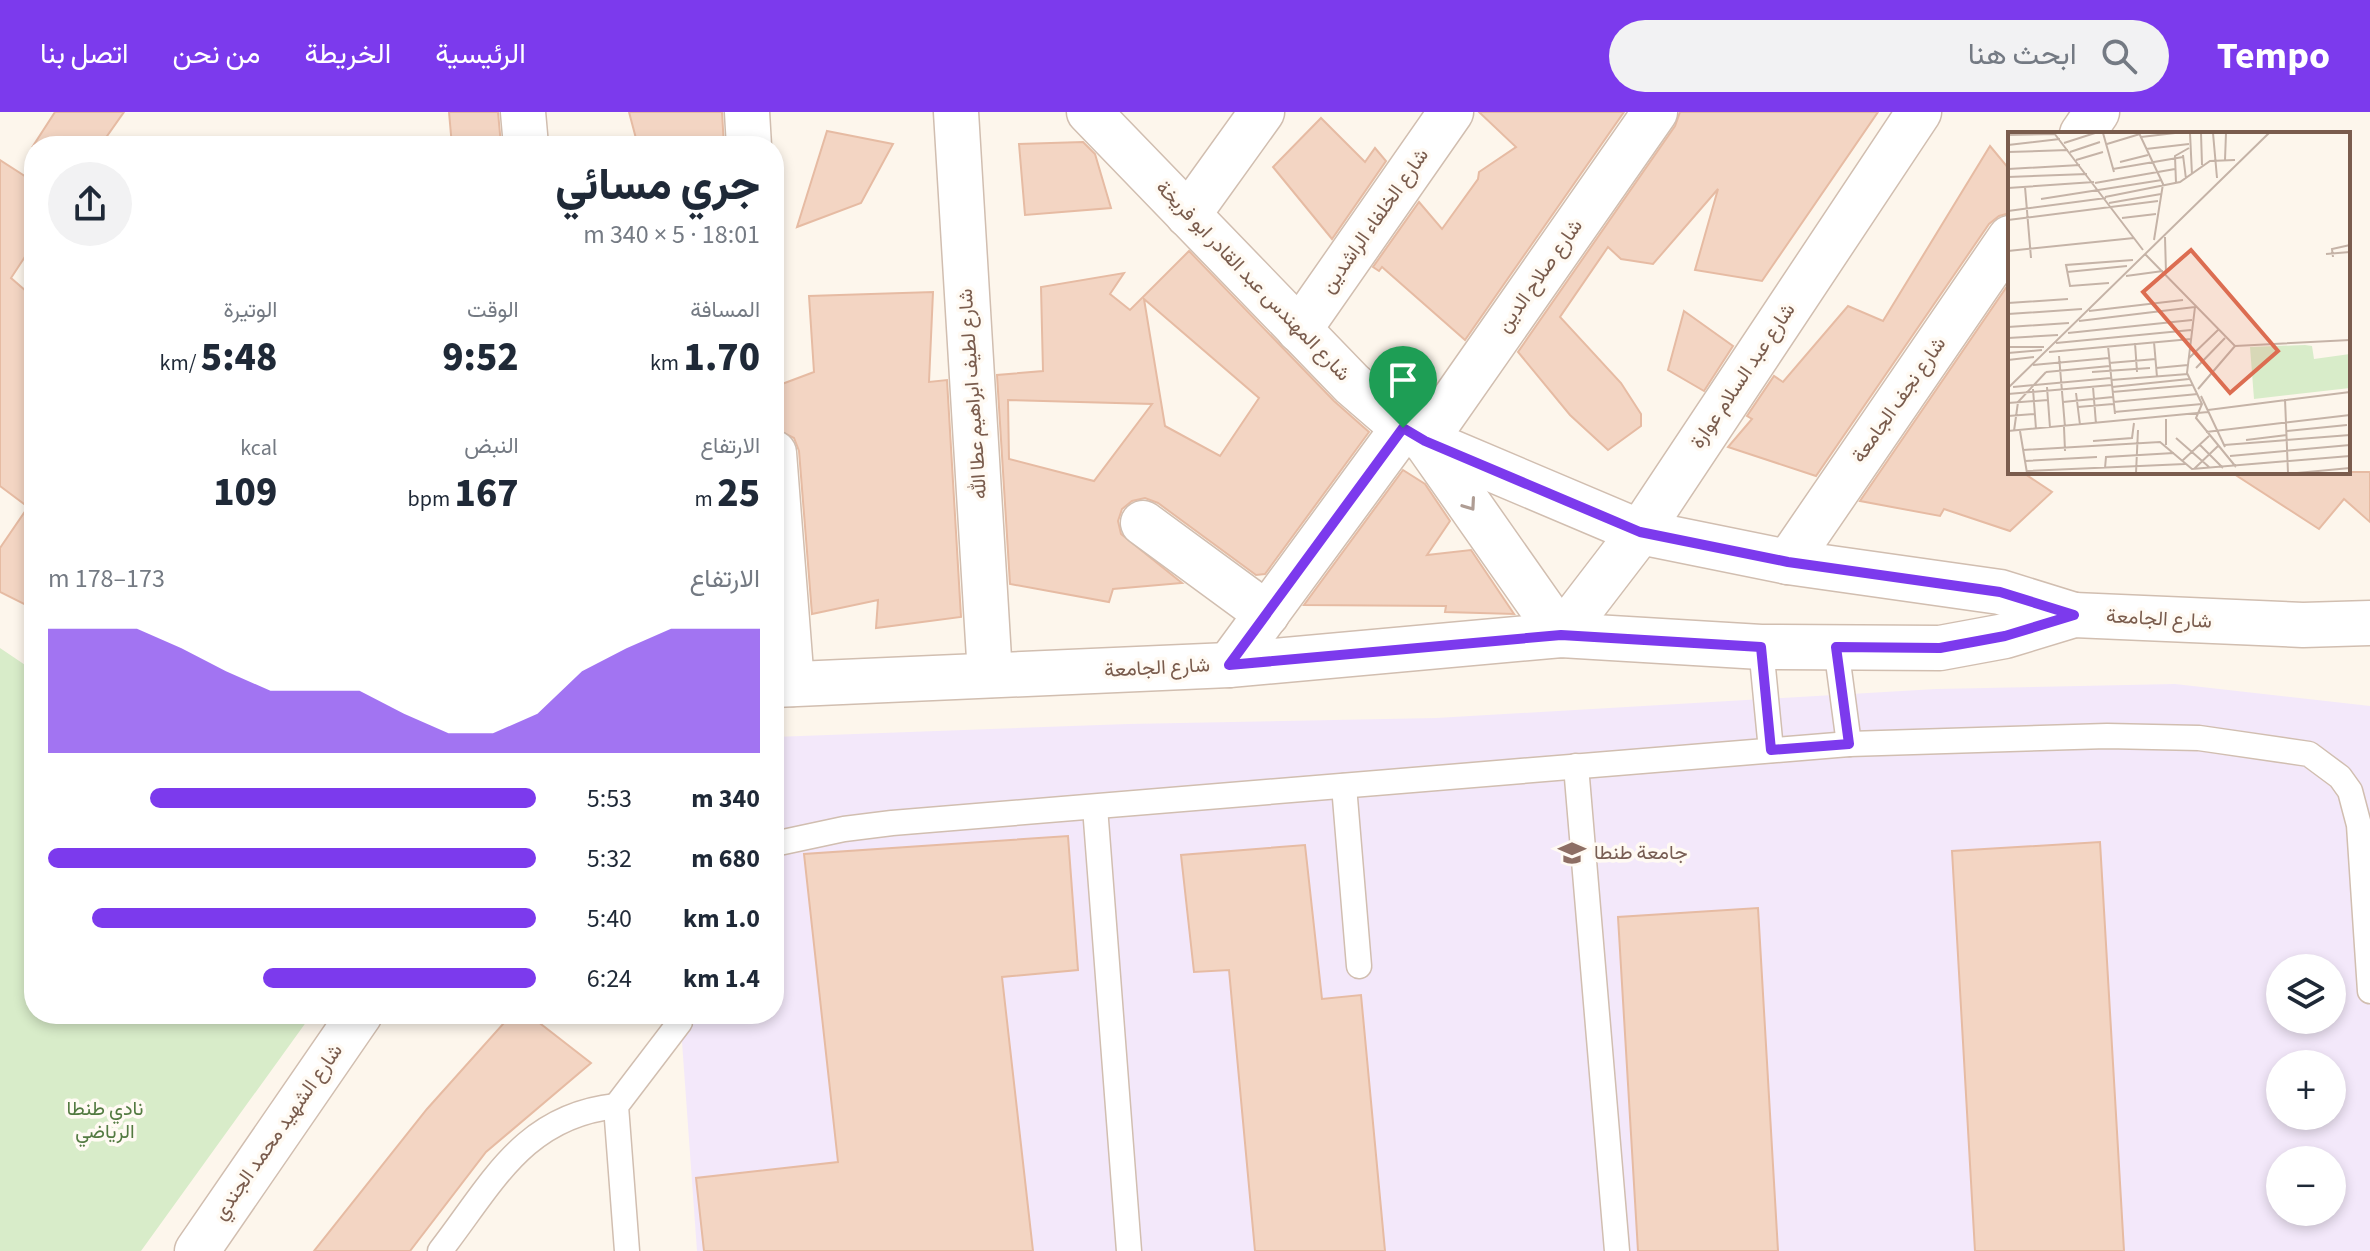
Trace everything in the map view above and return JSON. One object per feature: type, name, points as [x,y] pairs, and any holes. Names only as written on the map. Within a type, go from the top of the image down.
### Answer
[{"type":"street","points":[[523,112],[525,136]]},
{"type":"street","points":[[747,112],[748,136]]},
{"type":"street","name":"شارع لطيف ابراهيم عطا الله","points":[[956,112],[990,675]]},
{"type":"street","name":"شارع المهندس عبد القادر ابو فريخة","points":[[1089,112],[1352,384],[1414,434],[1561,635]]},
{"type":"street","points":[[1188,215],[1262,112]]},
{"type":"street","name":"شارع الخلفاء الراشدين","points":[[1299,330],[1451,112]]},
{"type":"street","name":"شارع صلاح الدين","points":[[1229,665],[1414,434],[1655,112]]},
{"type":"street","name":"شارع عبد السلام عوارة","points":[[1561,635],[1640,532],[1919,112]]},
{"type":"street","points":[[2083,132],[2097,112]]},
{"type":"street","name":"شارع نجف الجامعة","points":[[1788,562],[2008,241]]},
{"type":"street","name":"شارع المهندس عبد القادر ابو فريخة","points":[[1414,434],[1640,532],[1788,562],[2000,592],[2074,615]]},
{"type":"street","points":[[1143,523],[1267,614]]},
{"type":"street","name":"شارع الجامعة","points":[[784,684],[1229,665],[1561,635],[1761,647],[1940,648],[2005,636],[2074,615],[2303,625],[2370,623]]},
{"type":"street","name":"شارع الجامعة","points":[[2303,625],[2370,655]]},
{"type":"street","name":"شارع الشهيد محمد الجندي","points":[[197,1251],[353,1024]]},
{"type":"lane","points":[[1761,647],[1771,750]]},
{"type":"lane","points":[[1836,647],[1849,744]]},
{"type":"lane","points":[[784,842],[856,827],[1849,744],[2107,736],[2199,738],[2309,754],[2340,777],[2356,807],[2370,991]]},
{"type":"lane","points":[[1576,766],[1617,1251]]},
{"type":"lane","points":[[1344,786],[1359,966]]},
{"type":"lane","points":[[1095,807],[1129,1251]]},
{"type":"lane","points":[[440,1251],[523,1145],[543,1128],[565,1116],[616,1106],[678,1024]]},
{"type":"lane","points":[[616,1106],[627,1251]]},
{"type":"shaded area","name":"جامعة طنطا","points":[[2175,684],[2370,706],[2370,1251],[697,1251],[681,1024],[784,1024],[784,737],[1128,724],[1436,718],[1936,689]]},
{"type":"green space","name":"نادي طنطا الرياضي","points":[[0,648],[24,664],[24,1024],[305,1024],[141,1251],[0,1251]]},
{"type":"building","points":[[55,112],[124,112],[107,136],[39,136]]},
{"type":"building","points":[[449,112],[498,112],[500,136],[451,136]]},
{"type":"building","points":[[629,112],[722,112],[723,136],[635,136]]},
{"type":"building","points":[[1479,112],[1624,112],[1465,340],[1382,267],[1379,271],[1373,267],[1419,202],[1442,229],[1478,179],[1479,172],[1516,147]]},
{"type":"building","points":[[1680,112],[1878,112],[1762,281],[1695,270],[1718,189],[1653,264],[1621,259],[1608,247],[1560,317],[1621,383],[1641,414],[1641,426],[1608,450],[1570,415],[1518,352],[1675,126]]},
{"type":"building","points":[[1321,118],[1365,162],[1375,148],[1386,161],[1332,239],[1273,167]]},
{"type":"building","points":[[827,131],[893,144],[861,203],[797,227]]},
{"type":"building","points":[[1083,142],[1095,154],[1111,208],[1025,215],[1019,144]]},
{"type":"building","points":[[1990,146],[2008,168],[2008,214],[1989,224],[1816,476],[1728,447],[1752,419],[1747,416],[1774,376],[1783,382],[1848,306],[1883,321]]},
{"type":"building","points":[[0,160],[24,176],[24,258],[11,278],[24,289],[24,504],[0,486]]},
{"type":"building","points":[[1189,251],[1334,401],[1369,432],[1265,574],[1256,575],[1158,503],[1145,498],[1132,501],[1122,509],[1118,521],[1121,534],[1182,583],[1113,589],[1109,602],[1010,584],[997,375],[1043,371],[1041,287],[1124,273],[1110,294],[1130,310]],"holes":[[[1144,299],[1259,398],[1220,456],[1165,426]],[[1008,400],[1152,404],[1094,481],[1009,459]]]},
{"type":"building","points":[[2008,285],[2008,474],[2025,474],[2052,492],[2010,531],[1944,509],[1940,516],[1860,501]]},
{"type":"building","points":[[933,292],[929,382],[947,380],[961,617],[876,628],[878,600],[812,614],[799,451],[794,438],[784,433],[784,383],[814,372],[809,296]]},
{"type":"building","points":[[1684,311],[1733,346],[1704,391],[1668,370]]},
{"type":"building","points":[[1403,470],[1425,484],[1450,521],[1427,555],[1471,550],[1514,614],[1445,612],[1446,606],[1304,605]]},
{"type":"building","points":[[2370,472],[2370,522],[2344,499],[2319,529],[2234,474]]},
{"type":"building","points":[[24,513],[24,604],[0,592],[0,548]]},
{"type":"building","points":[[1068,836],[1078,970],[1002,977],[1033,1251],[704,1251],[696,1178],[838,1162],[804,854]]},
{"type":"building","points":[[2100,842],[2124,1251],[1975,1251],[1952,851]]},
{"type":"building","points":[[1305,845],[1322,999],[1361,995],[1385,1251],[1255,1251],[1229,970],[1194,972],[1181,855]]},
{"type":"building","points":[[1758,908],[1778,1251],[1638,1251],[1618,917]]},
{"type":"building","points":[[503,1024],[541,1024],[591,1063],[486,1152],[410,1251],[314,1251],[427,1109]]},
{"type":"place","name":"جامعة طنطا","points":[[1572,853]]},
{"type":"route","points":[[1403,428],[1425,441],[1640,532],[1788,562],[2000,592],[2074,615],[2005,636],[1940,648],[1836,647],[1840,695],[1849,744],[1771,750],[1761,647],[1561,635],[1229,665],[1403,428]]}]
